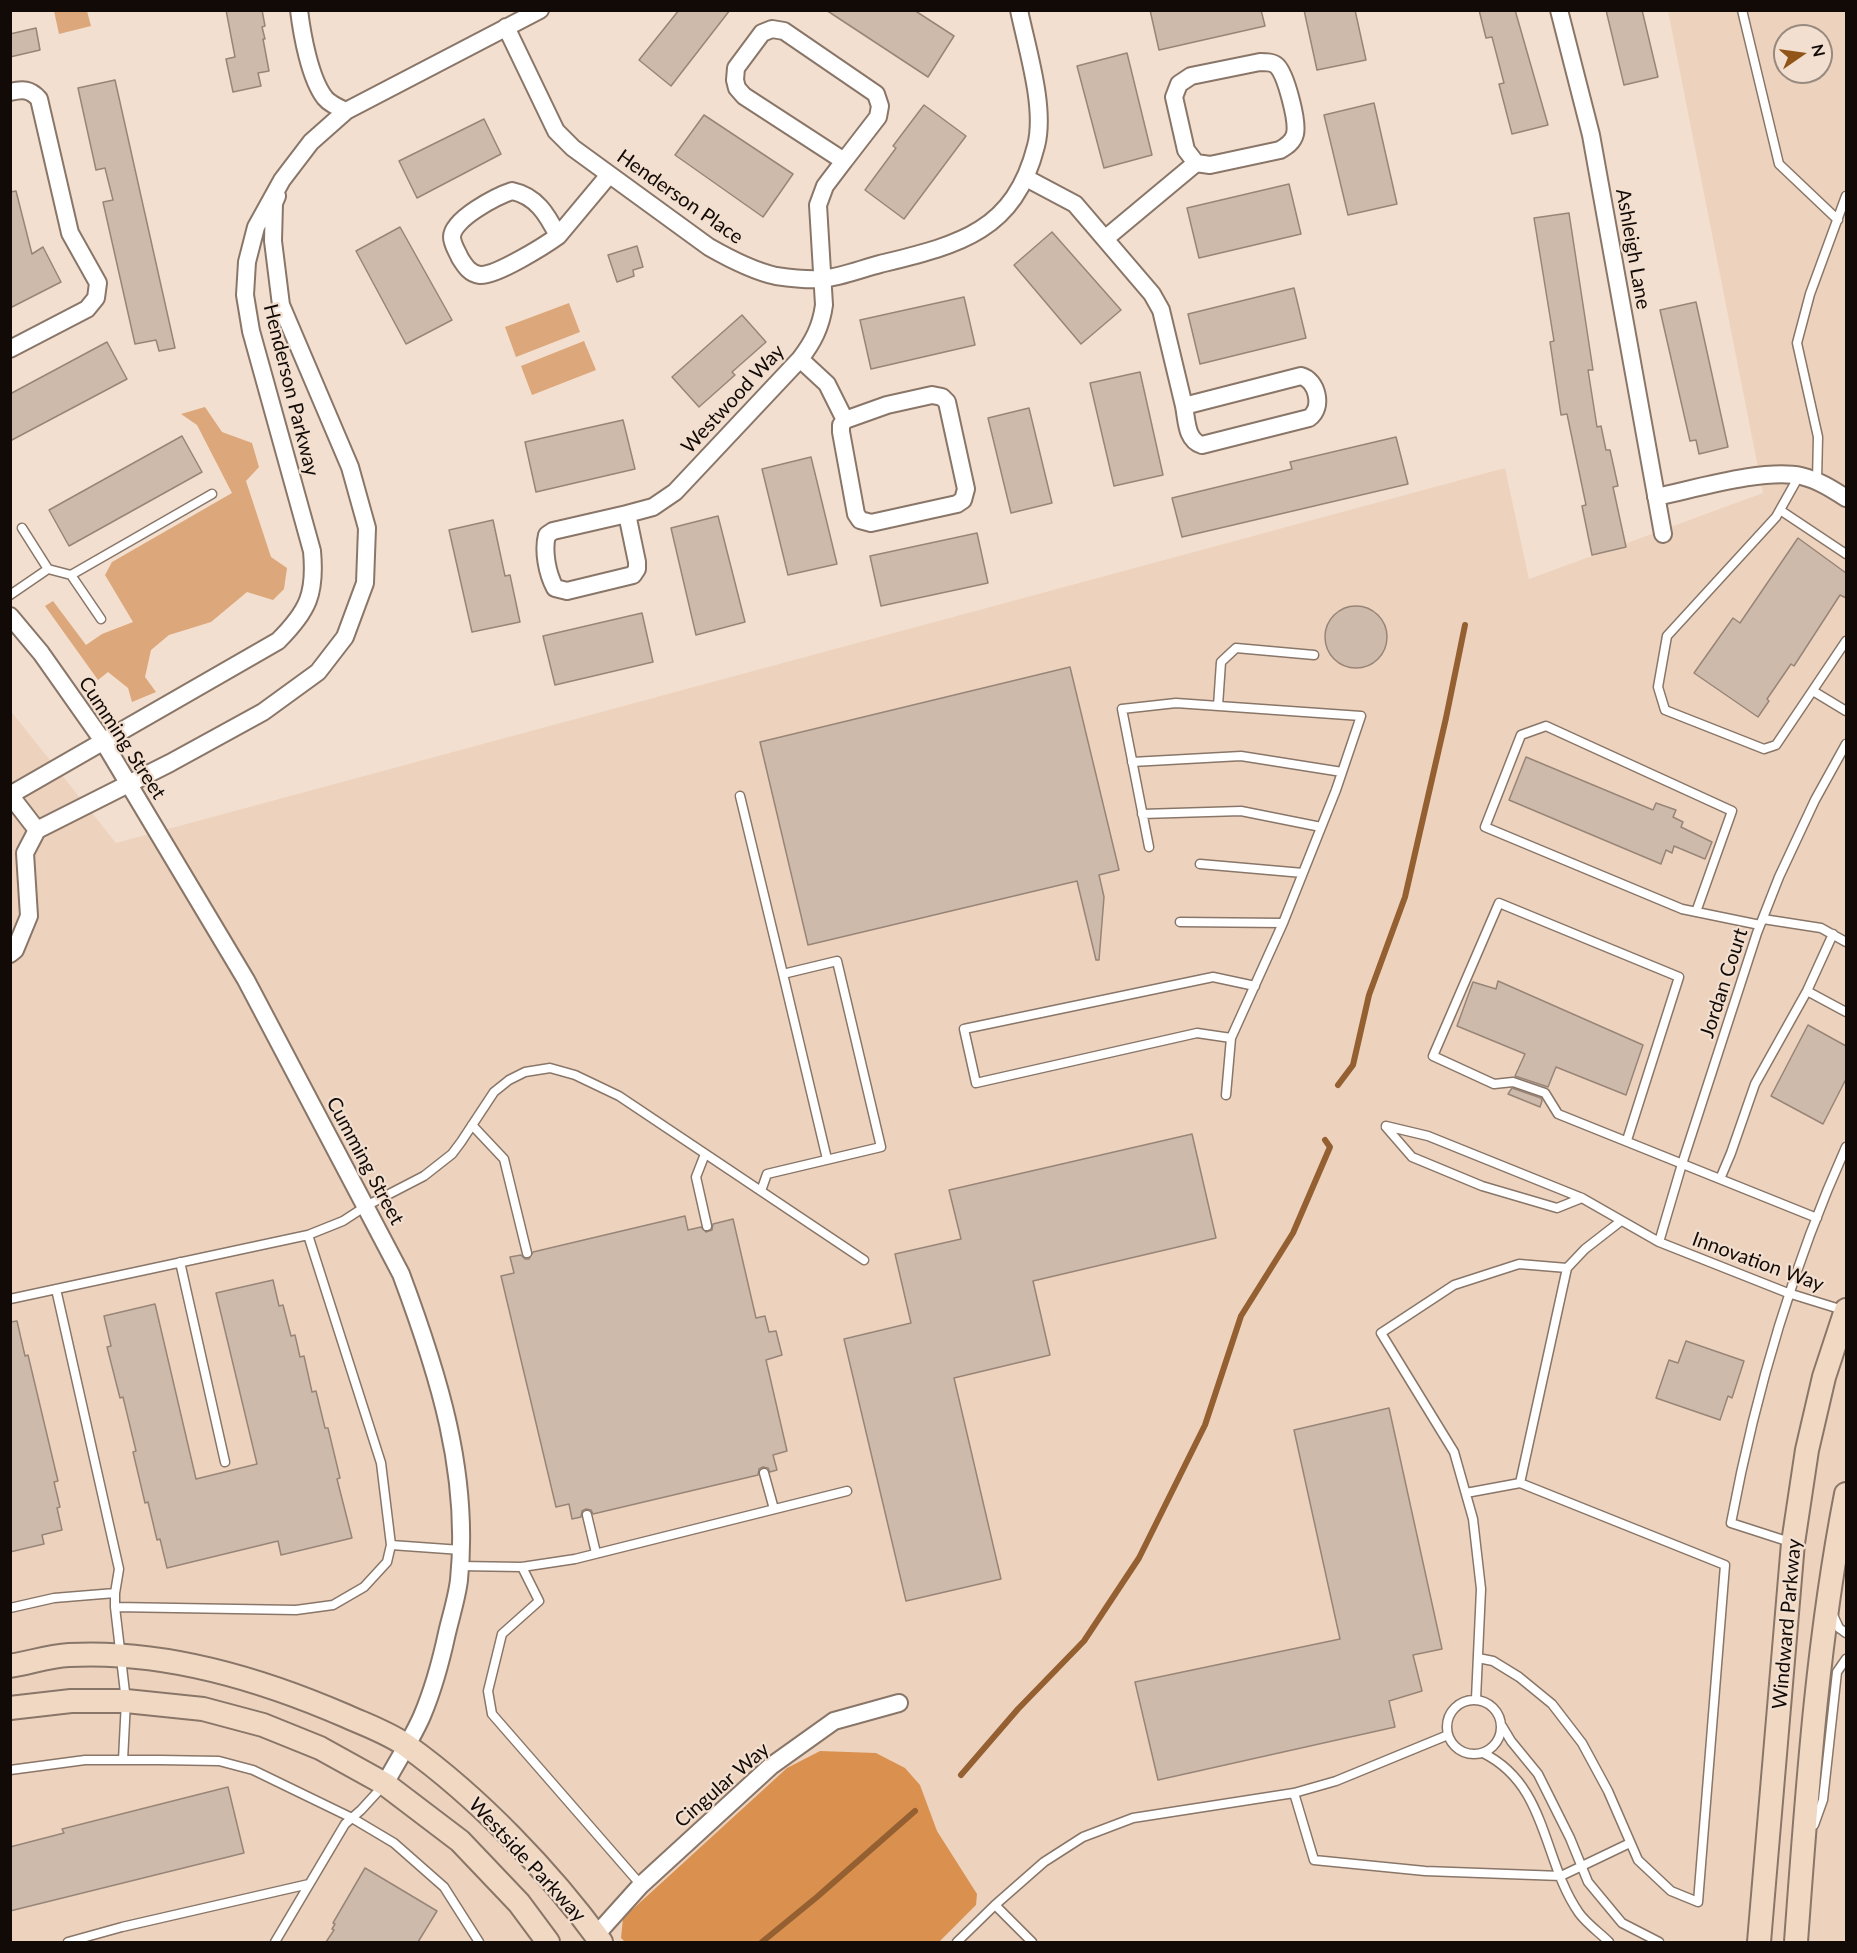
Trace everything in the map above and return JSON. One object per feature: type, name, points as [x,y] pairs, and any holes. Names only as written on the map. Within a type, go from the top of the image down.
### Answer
[{"type":"main road","name":"Windward Parkway","points":[[1759,1942],[1793,1543],[1807,1450],[1824,1377],[1846,1311]]},
{"type":"main road","name":"Windward Parkway","points":[[1796,1942],[1815,1707],[1827,1603],[1846,1494]]},
{"type":"main road","name":"Westside Parkway","points":[[10,1666],[67,1655],[121,1656],[172,1663],[235,1675],[306,1698],[371,1727],[406,1745],[499,1825],[573,1905],[595,1940]]},
{"type":"main road","name":"Westside Parkway","points":[[10,1707],[71,1701],[126,1701],[203,1709],[264,1725],[320,1748],[385,1784],[460,1841],[519,1904],[548,1942]]},
{"type":"street","points":[[299,10],[316,81],[326,100],[346,111]]},
{"type":"street","name":"Henderson Parkway","points":[[506,27],[521,10]]},
{"type":"street","name":"Henderson Parkway","points":[[10,795],[278,641],[297,622],[310,598],[314,576],[312,551],[251,331],[245,295],[247,262],[256,227],[282,180],[311,142],[346,111],[540,10]]},
{"type":"street","name":"Henderson Place","points":[[506,27],[556,131],[573,148],[710,247],[733,261],[776,276],[822,279],[939,249],[965,240],[985,227],[1014,197],[1026,177],[1037,144],[1039,108],[1019,10]]},
{"type":"street","name":"Ashleigh Lane","points":[[1559,10],[1592,135],[1663,534]]},
{"type":"street","name":"Westwood Way","points":[[627,514],[637,562],[637,569],[633,575],[567,591],[555,588],[544,546],[547,535],[553,531],[653,507],[675,492],[800,359],[814,341],[822,321],[824,305],[818,205],[825,186],[878,117],[880,106],[876,94],[784,31],[772,29],[762,33],[736,68],[737,88],[744,96],[844,161]]},
{"type":"street","points":[[1107,238],[1196,163],[1210,165],[1280,150],[1289,144],[1295,135],[1295,124],[1284,77],[1277,66],[1270,62],[1260,62],[1191,75],[1179,84],[1174,97],[1186,150],[1196,163]]},
{"type":"street","points":[[10,92],[23,89],[32,92],[39,99],[70,233],[98,283],[96,298],[87,309],[10,349]]},
{"type":"street","points":[[558,236],[537,203],[524,194],[512,191],[502,194],[459,221],[453,230],[452,238],[454,248],[466,267],[474,274],[492,273],[558,236],[609,175]]},
{"type":"street","points":[[1026,177],[1075,204],[1107,238],[1152,294],[1161,310],[1191,438],[1195,443],[1202,445],[1309,418],[1318,406],[1312,383],[1308,378],[1301,376],[1184,406]]},
{"type":"street","points":[[10,954],[15,951],[29,916],[25,853],[37,830],[263,712],[318,672],[345,637],[365,583],[367,528],[350,467],[281,305],[273,241],[274,203],[282,180]]},
{"type":"street","points":[[800,359],[827,384],[845,420]]},
{"type":"street","points":[[932,395],[942,397],[947,402],[966,489],[963,500],[957,504],[871,523],[860,520],[856,514],[841,432],[845,420],[887,405],[932,395]]},
{"type":"street","points":[[1656,496],[1767,474],[1799,476],[1817,481],[1846,498]]},
{"type":"street","name":"Cumming Street","points":[[10,616],[41,653],[103,741],[246,980],[401,1274],[419,1324],[443,1402],[456,1460],[461,1503],[459,1581],[441,1660],[422,1716],[385,1784]]},
{"type":"street","points":[[10,795],[37,830]]},
{"type":"street","name":"Cingular Way","points":[[595,1940],[641,1885],[771,1766],[834,1721],[899,1703]]},
{"type":"lane","points":[[1742,10],[1779,164],[1838,220]]},
{"type":"lane","points":[[1817,481],[1818,437],[1797,343],[1810,294],[1838,220],[1845,208],[1846,195]]},
{"type":"lane","points":[[1799,476],[1776,518],[1667,636],[1658,687],[1665,710],[1764,749],[1776,745],[1846,641]]},
{"type":"lane","points":[[71,575],[212,494]]},
{"type":"lane","points":[[1780,510],[1846,554]]},
{"type":"lane","points":[[22,528],[48,569],[71,575],[100,619]]},
{"type":"lane","points":[[10,595],[48,569]]},
{"type":"lane","points":[[1218,706],[1221,662],[1236,648],[1314,655]]},
{"type":"lane","points":[[1813,691],[1846,711]]},
{"type":"lane","points":[[1149,847],[1122,709],[1176,703],[1361,716],[1342,772],[1283,923],[1231,1038],[1226,1095]]},
{"type":"lane","points":[[1696,912],[1732,811],[1546,726],[1521,735],[1485,827],[1682,909],[1696,912],[1762,922],[1821,928],[1846,942]]},
{"type":"lane","name":"Jordan Court","points":[[1659,1242],[1682,1164],[1762,922],[1779,877],[1815,800],[1846,744]]},
{"type":"lane","points":[[1132,762],[1241,756],[1342,772]]},
{"type":"lane","points":[[740,796],[827,1160]]},
{"type":"lane","points":[[1142,814],[1241,811],[1321,827]]},
{"type":"lane","points":[[1200,864],[1303,873]]},
{"type":"lane","points":[[1627,1140],[1679,977],[1498,903],[1433,1056],[1494,1084],[1513,1082],[1545,1093],[1558,1114],[1817,1218]]},
{"type":"lane","points":[[1180,922],[1283,923]]},
{"type":"lane","points":[[1720,1179],[1755,1084],[1807,992],[1833,934]]},
{"type":"lane","points":[[761,1191],[767,1174],[881,1147],[837,961],[783,974]]},
{"type":"lane","points":[[1231,1038],[1197,1033],[976,1083],[964,1029],[1213,977],[1255,986]]},
{"type":"lane","points":[[1807,992],[1846,1012]]},
{"type":"lane","points":[[10,1299],[308,1234],[343,1221],[366,1206],[424,1176],[440,1164],[461,1142],[494,1092],[508,1080],[537,1069],[550,1068],[575,1075],[619,1096],[864,1260]]},
{"type":"lane","points":[[472,1125],[504,1159],[527,1253]]},
{"type":"lane","name":"Innovation Way","points":[[1582,1198],[1557,1208],[1482,1186],[1412,1157],[1386,1126],[1428,1136],[1582,1198],[1659,1242],[1788,1293],[1846,1311]]},
{"type":"lane","points":[[1793,1543],[1731,1523],[1740,1474],[1788,1293],[1846,1147]]},
{"type":"lane","points":[[705,1154],[696,1177],[706,1226]]},
{"type":"lane","points":[[1520,1482],[1567,1268],[1585,1249],[1621,1221]]},
{"type":"lane","points":[[115,1607],[296,1610],[333,1605],[364,1587],[387,1562],[391,1545],[381,1463],[308,1234]]},
{"type":"lane","points":[[180,1262],[225,1462]]},
{"type":"lane","points":[[1476,1699],[1481,1589],[1473,1519],[1454,1452],[1381,1333],[1454,1285],[1519,1264],[1567,1268]]},
{"type":"lane","points":[[56,1289],[119,1569],[115,1607],[126,1701],[123,1760]]},
{"type":"lane","points":[[764,1473],[774,1509]]},
{"type":"lane","points":[[1466,1493],[1520,1482],[1725,1565],[1698,1902],[1671,1891],[1638,1860],[1608,1791],[1582,1743],[1552,1704],[1519,1677],[1493,1661],[1478,1658]]},
{"type":"lane","points":[[391,1545],[522,1567],[596,1553],[847,1491]]},
{"type":"lane","points":[[587,1515],[596,1553]]},
{"type":"lane","points":[[522,1567],[539,1601],[502,1634],[488,1691],[492,1714],[641,1885]]},
{"type":"lane","points":[[10,1608],[54,1598],[115,1593]]},
{"type":"lane","points":[[1827,1603],[1839,1629],[1846,1633]]},
{"type":"lane","points":[[1802,1857],[1822,1800],[1837,1672],[1846,1659]]},
{"type":"lane","points":[[1502,1726],[1500,1737],[1493,1747],[1483,1753],[1472,1754],[1462,1751],[1453,1744],[1448,1735],[1447,1721],[1452,1709],[1463,1701],[1476,1699],[1489,1703],[1494,1708],[1511,1741],[1538,1774],[1570,1838],[1588,1881],[1622,1923],[1659,1942]]},
{"type":"lane","points":[[957,1942],[995,1905],[1054,1856],[1083,1837],[1133,1818],[1294,1792],[1336,1781],[1448,1735]]},
{"type":"lane","points":[[1483,1753],[1499,1761],[1527,1791],[1561,1876],[1580,1913],[1609,1942]]},
{"type":"lane","points":[[10,1770],[85,1760],[219,1761],[253,1770],[352,1818],[394,1843],[444,1887],[479,1942]]},
{"type":"lane","points":[[275,1942],[345,1824],[385,1784]]},
{"type":"lane","points":[[1294,1792],[1314,1860],[1425,1871],[1561,1876],[1630,1843]]},
{"type":"lane","points":[[68,1942],[309,1884]]},
{"type":"lane","points":[[995,1905],[1032,1942]]},
{"type":"shaded area","points":[[54,11],[87,11],[91,26],[59,34]]},
{"type":"shaded area","points":[[1668,11],[1846,11],[1846,1942],[11,1942],[10,710],[116,843],[1505,468],[1529,579],[1763,493]]},
{"type":"shaded area","points":[[569,303],[580,332],[516,357],[505,327]]},
{"type":"shaded area","points":[[584,341],[596,370],[532,395],[521,366]]},
{"type":"shaded area","points":[[205,407],[222,432],[252,443],[259,467],[246,481],[271,557],[287,568],[284,589],[273,600],[247,592],[211,622],[169,635],[151,650],[145,677],[156,692],[132,702],[128,688],[108,672],[98,680],[45,606],[53,601],[86,645],[102,634],[133,622],[105,575],[112,562],[232,493],[197,425],[181,414]]},
{"type":"shaded area","points":[[820,1751],[876,1753],[905,1768],[920,1785],[937,1831],[977,1894],[976,1905],[939,1942],[625,1942],[621,1938],[623,1918],[787,1768]]},
{"type":"building","points":[[226,10],[262,10],[265,26],[262,27],[265,39],[263,39],[269,71],[258,73],[261,86],[233,92],[226,59],[235,57]]},
{"type":"building","points":[[679,10],[730,10],[671,86],[639,60]]},
{"type":"building","points":[[826,10],[914,10],[954,36],[928,77]]},
{"type":"building","points":[[1150,10],[1261,10],[1265,26],[1159,50]]},
{"type":"building","points":[[1304,10],[1355,10],[1366,60],[1317,70]]},
{"type":"building","points":[[1479,10],[1515,10],[1548,125],[1512,134],[1499,84],[1504,83],[1492,37],[1486,38]]},
{"type":"building","points":[[1606,10],[1642,10],[1658,77],[1624,85]]},
{"type":"building","points":[[36,28],[40,50],[10,57],[10,34]]},
{"type":"building","points":[[1127,53],[1152,155],[1104,168],[1077,66]]},
{"type":"building","points":[[115,80],[175,348],[159,351],[156,340],[135,344],[103,202],[113,200],[105,168],[96,170],[78,88]]},
{"type":"building","points":[[1374,103],[1397,204],[1348,215],[1324,115]]},
{"type":"building","points":[[924,105],[966,136],[904,219],[865,190],[896,148],[893,146]]},
{"type":"building","points":[[704,115],[793,174],[763,217],[675,155]]},
{"type":"building","points":[[484,119],[501,154],[417,198],[399,161]]},
{"type":"building","points":[[1289,184],[1301,234],[1199,258],[1187,208]]},
{"type":"building","points":[[16,191],[32,254],[43,247],[61,282],[10,308],[10,192]]},
{"type":"building","points":[[1569,213],[1593,370],[1588,370],[1597,427],[1601,426],[1606,450],[1610,450],[1618,486],[1613,487],[1626,547],[1592,555],[1582,506],[1586,505],[1567,414],[1561,415],[1550,342],[1554,341],[1534,218]]},
{"type":"building","points":[[400,227],[452,320],[406,344],[356,251]]},
{"type":"building","points":[[1052,232],[1121,310],[1081,344],[1014,265]]},
{"type":"building","points":[[637,246],[643,267],[633,270],[634,276],[617,282],[608,255]]},
{"type":"building","points":[[1294,288],[1306,338],[1200,364],[1188,314]]},
{"type":"building","points":[[964,297],[975,345],[871,369],[860,320]]},
{"type":"building","points":[[1696,302],[1728,447],[1699,454],[1696,440],[1690,441],[1660,310]]},
{"type":"building","points":[[742,315],[766,342],[732,372],[735,375],[699,407],[672,377]]},
{"type":"building","points":[[107,342],[127,379],[10,441],[10,394]]},
{"type":"building","points":[[1140,372],[1163,475],[1114,486],[1090,383]]},
{"type":"building","points":[[1029,408],[1052,503],[1011,513],[988,418]]},
{"type":"building","points":[[623,420],[635,469],[536,492],[525,442]]},
{"type":"building","points":[[182,436],[202,472],[69,546],[49,510]]},
{"type":"building","points":[[1396,437],[1408,484],[1182,537],[1172,498],[1292,469],[1290,462]]},
{"type":"building","points":[[811,457],[837,564],[788,575],[762,469]]},
{"type":"building","points":[[718,516],[745,622],[696,635],[671,528]]},
{"type":"building","points":[[493,520],[505,576],[510,575],[520,622],[472,632],[449,530]]},
{"type":"building","points":[[977,533],[988,583],[881,606],[870,556]]},
{"type":"building","points":[[1798,538],[1846,573],[1846,598],[1840,595],[1794,666],[1791,664],[1767,699],[1769,701],[1758,717],[1694,673],[1733,618],[1740,623]]},
{"type":"building","points":[[1350,606],[1362,606],[1378,615],[1385,625],[1387,637],[1385,649],[1378,659],[1362,668],[1350,668],[1339,663],[1330,654],[1325,643],[1325,631],[1330,620],[1339,611]]},
{"type":"building","points":[[642,613],[653,662],[555,685],[543,636]]},
{"type":"building","points":[[1070,667],[1119,870],[1099,875],[1104,897],[1099,960],[1096,960],[1077,881],[808,945],[760,742]]},
{"type":"building","points":[[1526,757],[1653,810],[1656,803],[1676,810],[1673,817],[1683,822],[1681,827],[1712,842],[1705,859],[1674,846],[1672,853],[1666,850],[1661,864],[1509,800]]},
{"type":"building","points":[[1498,981],[1643,1045],[1626,1095],[1556,1067],[1548,1087],[1515,1076],[1525,1054],[1457,1026],[1473,982],[1496,989]]},
{"type":"building","points":[[1808,1025],[1846,1046],[1846,1079],[1823,1124],[1771,1096]]},
{"type":"building","points":[[1512,1088],[1541,1098],[1540,1107],[1508,1094]]},
{"type":"building","points":[[1192,1134],[1216,1238],[1033,1281],[1050,1355],[954,1378],[1001,1579],[906,1601],[844,1339],[911,1323],[895,1254],[961,1239],[949,1190]]},
{"type":"building","points":[[685,1216],[688,1230],[701,1227],[706,1232],[712,1230],[713,1224],[733,1219],[756,1318],[765,1316],[769,1332],[776,1331],[782,1355],[766,1360],[787,1451],[773,1455],[777,1470],[770,1472],[768,1468],[763,1467],[759,1469],[758,1475],[593,1514],[591,1510],[586,1509],[582,1511],[581,1517],[572,1519],[569,1504],[556,1507],[501,1276],[514,1273],[510,1257],[521,1255],[529,1259],[533,1252]]},
{"type":"building","points":[[273,1280],[279,1306],[283,1305],[291,1336],[295,1335],[300,1357],[304,1356],[312,1392],[316,1391],[325,1428],[328,1428],[340,1478],[337,1479],[352,1538],[281,1555],[278,1541],[167,1568],[160,1539],[157,1540],[148,1502],[145,1503],[123,1397],[120,1398],[107,1347],[111,1346],[104,1316],[155,1304],[196,1479],[257,1464],[216,1293]]},
{"type":"building","points":[[17,1321],[25,1356],[28,1355],[58,1481],[54,1482],[60,1507],[57,1508],[62,1530],[42,1535],[44,1544],[10,1552],[10,1322]]},
{"type":"building","points":[[1686,1341],[1744,1361],[1732,1398],[1728,1396],[1720,1420],[1656,1398],[1669,1360],[1678,1363]]},
{"type":"building","points":[[1389,1408],[1442,1649],[1413,1655],[1422,1691],[1389,1701],[1395,1727],[1158,1780],[1135,1682],[1340,1639],[1294,1430]]},
{"type":"building","points":[[228,1787],[244,1853],[10,1911],[10,1847],[64,1833],[62,1829]]},
{"type":"building","points":[[365,1868],[437,1911],[418,1942],[326,1942],[334,1930],[332,1929],[335,1924],[333,1923]]},
{"type":"waterway","points":[[1338,1085],[1353,1065],[1369,995],[1405,897],[1465,625]]},
{"type":"waterway","points":[[961,1775],[1018,1709],[1084,1641],[1139,1558],[1205,1425],[1241,1316],[1293,1233],[1330,1147],[1325,1140]]},
{"type":"waterway","points":[[762,1942],[915,1811]]}]
